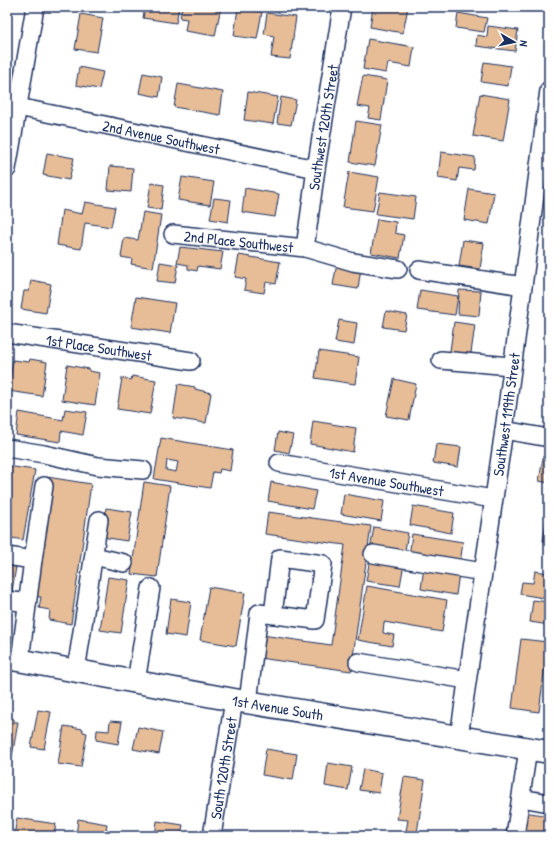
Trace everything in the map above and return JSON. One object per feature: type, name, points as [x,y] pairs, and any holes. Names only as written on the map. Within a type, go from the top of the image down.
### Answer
[{"type":"main road","name":"1st Avenue South","points":[[13,659],[241,701],[539,750]]},
{"type":"street","points":[[7,169],[12,105],[35,7]]},
{"type":"street","name":"Southwest 120th Street","points":[[305,248],[342,7]]},
{"type":"street","name":"Southwest 119th Street","points":[[459,737],[504,430],[549,90]]},
{"type":"street","name":"2nd Avenue Southwest","points":[[12,105],[316,169]]},
{"type":"street","name":"2nd Place Southwest","points":[[173,234],[305,248],[353,262],[398,269]]},
{"type":"street","points":[[419,270],[523,286]]},
{"type":"street","name":"1st Place Southwest","points":[[7,333],[191,361]]},
{"type":"street","points":[[441,360],[512,366]]},
{"type":"street","points":[[504,430],[549,438]]},
{"type":"street","points":[[7,448],[44,454],[98,466],[143,470]]},
{"type":"street","name":"1st Avenue Southwest","points":[[279,464],[493,499]]},
{"type":"street","points":[[13,659],[28,603],[44,486]]},
{"type":"street","points":[[76,671],[99,520]]},
{"type":"street","points":[[373,554],[483,572]]},
{"type":"street","points":[[7,556],[34,560]]},
{"type":"street","points":[[94,556],[124,563]]},
{"type":"street","points":[[136,682],[151,588]]},
{"type":"street","points":[[7,600],[28,603]]},
{"type":"street","name":"South 120th Street","points":[[212,836],[259,613],[273,615]]},
{"type":"street","points":[[358,662],[467,680]]},
{"type":"street","points":[[515,836],[521,798],[539,750]]},
{"type":"street","points":[[521,798],[549,803]]},
{"type":"building","points":[[145,7],[179,7],[176,23],[143,18]]},
{"type":"building","points":[[182,7],[221,7],[215,36],[185,31],[187,19],[180,18]]},
{"type":"building","points":[[373,7],[408,7],[403,33],[370,27]]},
{"type":"building","points":[[238,8],[262,12],[257,39],[234,36]]},
{"type":"building","points":[[267,13],[296,17],[290,59],[271,57],[274,36],[264,34]]},
{"type":"building","points":[[458,13],[487,18],[484,32],[456,28]]},
{"type":"building","points":[[81,14],[103,18],[97,52],[75,49]]},
{"type":"building","points":[[488,26],[518,30],[515,51],[476,46],[477,35],[487,37]]},
{"type":"building","points":[[368,39],[414,47],[411,67],[388,63],[386,73],[363,69]]},
{"type":"building","points":[[484,62],[511,66],[508,86],[481,82]]},
{"type":"building","points":[[79,67],[103,72],[99,89],[76,85]]},
{"type":"building","points":[[143,73],[162,77],[159,97],[139,93]]},
{"type":"building","points":[[363,76],[387,80],[381,120],[368,118],[370,108],[357,106]]},
{"type":"building","points":[[178,84],[223,92],[220,115],[174,107]]},
{"type":"building","points":[[248,92],[278,97],[273,124],[244,120]]},
{"type":"building","points":[[480,94],[510,99],[503,141],[473,136]]},
{"type":"building","points":[[281,97],[296,100],[291,125],[277,123]]},
{"type":"building","points":[[356,121],[382,125],[375,166],[350,162]]},
{"type":"building","points":[[441,152],[475,157],[474,170],[459,168],[457,181],[438,178]]},
{"type":"building","points":[[47,153],[74,158],[69,180],[43,175]]},
{"type":"building","points":[[110,166],[133,168],[131,192],[108,190]]},
{"type":"building","points":[[349,172],[379,177],[373,211],[343,207]]},
{"type":"building","points":[[182,177],[214,182],[210,205],[178,200]]},
{"type":"building","points":[[151,183],[164,185],[161,210],[147,208]]},
{"type":"building","points":[[245,188],[279,194],[275,217],[242,212]]},
{"type":"building","points":[[469,189],[494,193],[489,224],[464,220]]},
{"type":"building","points":[[380,192],[416,197],[413,219],[376,214]]},
{"type":"building","points":[[214,198],[231,200],[228,222],[210,219]]},
{"type":"building","points":[[85,202],[115,207],[111,227],[85,223],[81,249],[57,245],[62,210],[82,214]]},
{"type":"building","points":[[143,212],[161,215],[153,268],[131,264],[132,259],[121,257],[124,238],[138,240]]},
{"type":"building","points":[[377,219],[396,222],[395,233],[404,235],[400,258],[371,253]]},
{"type":"building","points":[[463,240],[484,243],[480,269],[459,266]]},
{"type":"building","points":[[180,247],[223,252],[220,269],[198,266],[197,271],[188,269],[188,265],[177,263]]},
{"type":"building","points":[[239,255],[280,262],[276,284],[266,282],[264,293],[244,290],[246,279],[235,277]]},
{"type":"building","points":[[160,262],[178,265],[175,283],[157,281]]},
{"type":"building","points":[[337,263],[361,267],[358,289],[333,285]]},
{"type":"building","points":[[31,280],[51,284],[46,313],[21,309],[24,291],[29,291]]},
{"type":"building","points":[[420,290],[458,296],[455,315],[417,310]]},
{"type":"building","points":[[459,290],[481,291],[479,316],[458,314]]},
{"type":"building","points":[[136,297],[175,303],[170,333],[131,327]]},
{"type":"building","points":[[386,311],[407,315],[404,330],[383,327]]},
{"type":"building","points":[[339,320],[357,323],[354,345],[335,342]]},
{"type":"building","points":[[454,322],[475,325],[470,360],[449,358]]},
{"type":"building","points":[[319,351],[359,357],[355,384],[315,378]]},
{"type":"building","points":[[30,359],[47,362],[42,396],[8,391],[13,360],[29,362]]},
{"type":"building","points":[[67,365],[89,369],[89,371],[100,373],[95,405],[62,400]]},
{"type":"building","points":[[132,376],[156,380],[150,414],[117,409],[122,378],[131,380]]},
{"type":"building","points":[[394,379],[416,384],[409,420],[386,416]]},
{"type":"building","points":[[178,384],[195,387],[195,389],[211,393],[206,423],[173,418]]},
{"type":"building","points":[[65,409],[87,412],[83,435],[61,431],[60,442],[16,435],[19,412],[63,420]]},
{"type":"building","points":[[313,421],[356,428],[353,452],[310,444]]},
{"type":"building","points":[[278,432],[293,435],[289,453],[275,450]]},
{"type":"building","points":[[161,438],[233,450],[230,471],[220,469],[219,473],[213,472],[210,488],[154,479]],"holes":[[[167,460],[178,462],[176,472],[166,470]]]},
{"type":"building","points":[[436,444],[461,447],[458,467],[433,463]]},
{"type":"building","points":[[543,458],[549,459],[549,483],[539,481]]},
{"type":"building","points":[[7,466],[35,470],[23,540],[7,537]]},
{"type":"building","points":[[47,477],[91,484],[71,624],[49,620],[50,610],[39,608],[41,597],[30,596]]},
{"type":"building","points":[[144,482],[170,486],[157,577],[131,574]]},
{"type":"building","points":[[271,482],[316,491],[312,509],[268,501]]},
{"type":"building","points":[[344,494],[384,501],[381,521],[341,514]]},
{"type":"building","points":[[413,506],[454,513],[451,533],[410,525]]},
{"type":"building","points":[[106,508],[132,512],[127,541],[102,537]]},
{"type":"building","points":[[548,509],[549,510],[549,542],[543,541]]},
{"type":"building","points":[[268,512],[371,526],[351,671],[259,658],[262,635],[331,645],[345,545],[265,534]]},
{"type":"building","points":[[374,527],[408,533],[404,556],[370,550]]},
{"type":"building","points":[[412,534],[463,542],[460,564],[409,556]]},
{"type":"building","points":[[370,558],[404,564],[400,586],[366,581]]},
{"type":"building","points":[[7,566],[16,567],[12,591],[7,590]]},
{"type":"building","points":[[424,567],[459,573],[456,595],[421,589]]},
{"type":"building","points":[[535,571],[549,573],[549,599],[520,594],[522,582],[533,583]]},
{"type":"building","points":[[108,577],[129,580],[121,633],[100,630]]},
{"type":"building","points":[[367,586],[447,600],[442,632],[384,622],[383,633],[394,635],[392,646],[358,640]]},
{"type":"building","points":[[209,587],[245,593],[236,646],[200,640]]},
{"type":"building","points":[[171,599],[191,602],[186,637],[166,634]]},
{"type":"building","points":[[533,600],[549,602],[549,625],[530,622]]},
{"type":"building","points":[[521,639],[548,642],[539,712],[512,708]]},
{"type":"building","points":[[38,710],[51,712],[44,749],[31,747]]},
{"type":"building","points":[[7,718],[14,719],[14,722],[18,722],[12,757],[7,756]]},
{"type":"building","points":[[110,721],[122,722],[118,744],[96,740],[97,730],[109,731]]},
{"type":"building","points":[[64,726],[83,729],[83,732],[87,733],[81,767],[58,764]]},
{"type":"building","points":[[138,727],[163,732],[159,754],[133,749]]},
{"type":"building","points":[[266,749],[297,754],[293,780],[262,775]]},
{"type":"building","points":[[328,763],[352,767],[348,790],[325,786]]},
{"type":"building","points":[[363,769],[382,773],[379,793],[359,790]]},
{"type":"building","points":[[404,777],[425,780],[417,833],[406,831],[408,820],[397,819]]},
{"type":"building","points":[[524,812],[549,816],[549,836],[520,836]]},
{"type":"building","points":[[17,818],[56,824],[54,836],[14,836]]},
{"type":"building","points":[[78,819],[107,824],[105,836],[76,836]]},
{"type":"building","points":[[157,821],[183,825],[181,836],[155,836]]}]
